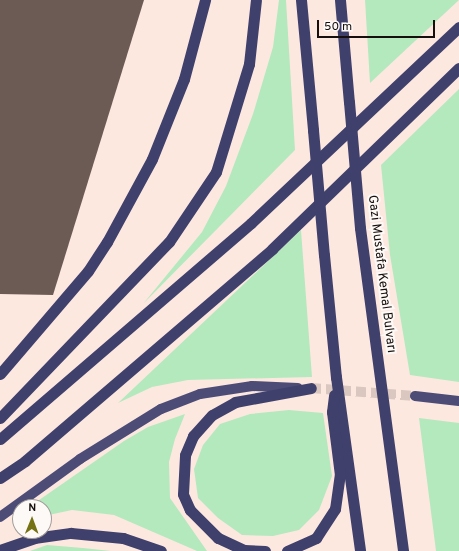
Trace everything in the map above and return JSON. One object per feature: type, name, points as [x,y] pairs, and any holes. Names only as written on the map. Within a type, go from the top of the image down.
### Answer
[{"type":"highway","points":[[0,374],[88,271],[107,242],[152,159],[184,79],[205,0]]},
{"type":"highway","points":[[0,418],[169,242],[216,172],[249,64],[256,0]]},
{"type":"highway","points":[[301,0],[336,377],[360,551]]},
{"type":"highway","name":"Gazi Mustafa Kemal Bulvarı","points":[[340,0],[360,228],[403,551]]},
{"type":"highway","points":[[0,439],[250,223],[459,27]]},
{"type":"highway","points":[[0,478],[25,461],[272,250],[459,68]]},
{"type":"highway","points":[[287,551],[316,538],[335,509],[340,475],[332,412],[336,377]]},
{"type":"highway","points":[[265,551],[244,550],[218,538],[190,510],[183,494],[185,456],[193,436],[212,415],[235,402],[311,388]]},
{"type":"highway","points":[[0,550],[34,538],[71,533],[123,538],[161,551]]},
{"type":"main road","points":[[0,516],[80,459],[161,409],[200,394],[245,387],[311,388]]},
{"type":"main road","points":[[415,396],[459,400]]},
{"type":"green space","points":[[279,0],[286,0],[295,150],[143,304],[202,232],[226,186],[253,114],[273,47]]},
{"type":"green space","points":[[365,0],[459,0],[370,83]]},
{"type":"green space","points":[[459,89],[459,382],[410,375],[390,255],[381,165]]},
{"type":"green space","points":[[301,230],[312,377],[188,380],[152,387],[118,403]]},
{"type":"green space","points":[[289,410],[323,413],[332,476],[319,510],[299,530],[273,536],[242,535],[218,518],[198,498],[194,469],[203,445],[220,424],[250,414]]},
{"type":"green space","points":[[185,414],[175,439],[169,462],[170,498],[207,551],[197,551],[114,515],[72,510],[52,514],[52,499],[41,499],[124,441],[148,427]]},
{"type":"green space","points":[[419,418],[459,423],[459,551],[436,551]]},
{"type":"green space","points":[[47,545],[83,548],[111,551],[30,551]]},
{"type":"building","points":[[0,0],[144,0],[53,295],[0,294]]},
{"type":"tunnel","points":[[311,388],[415,396]]}]
